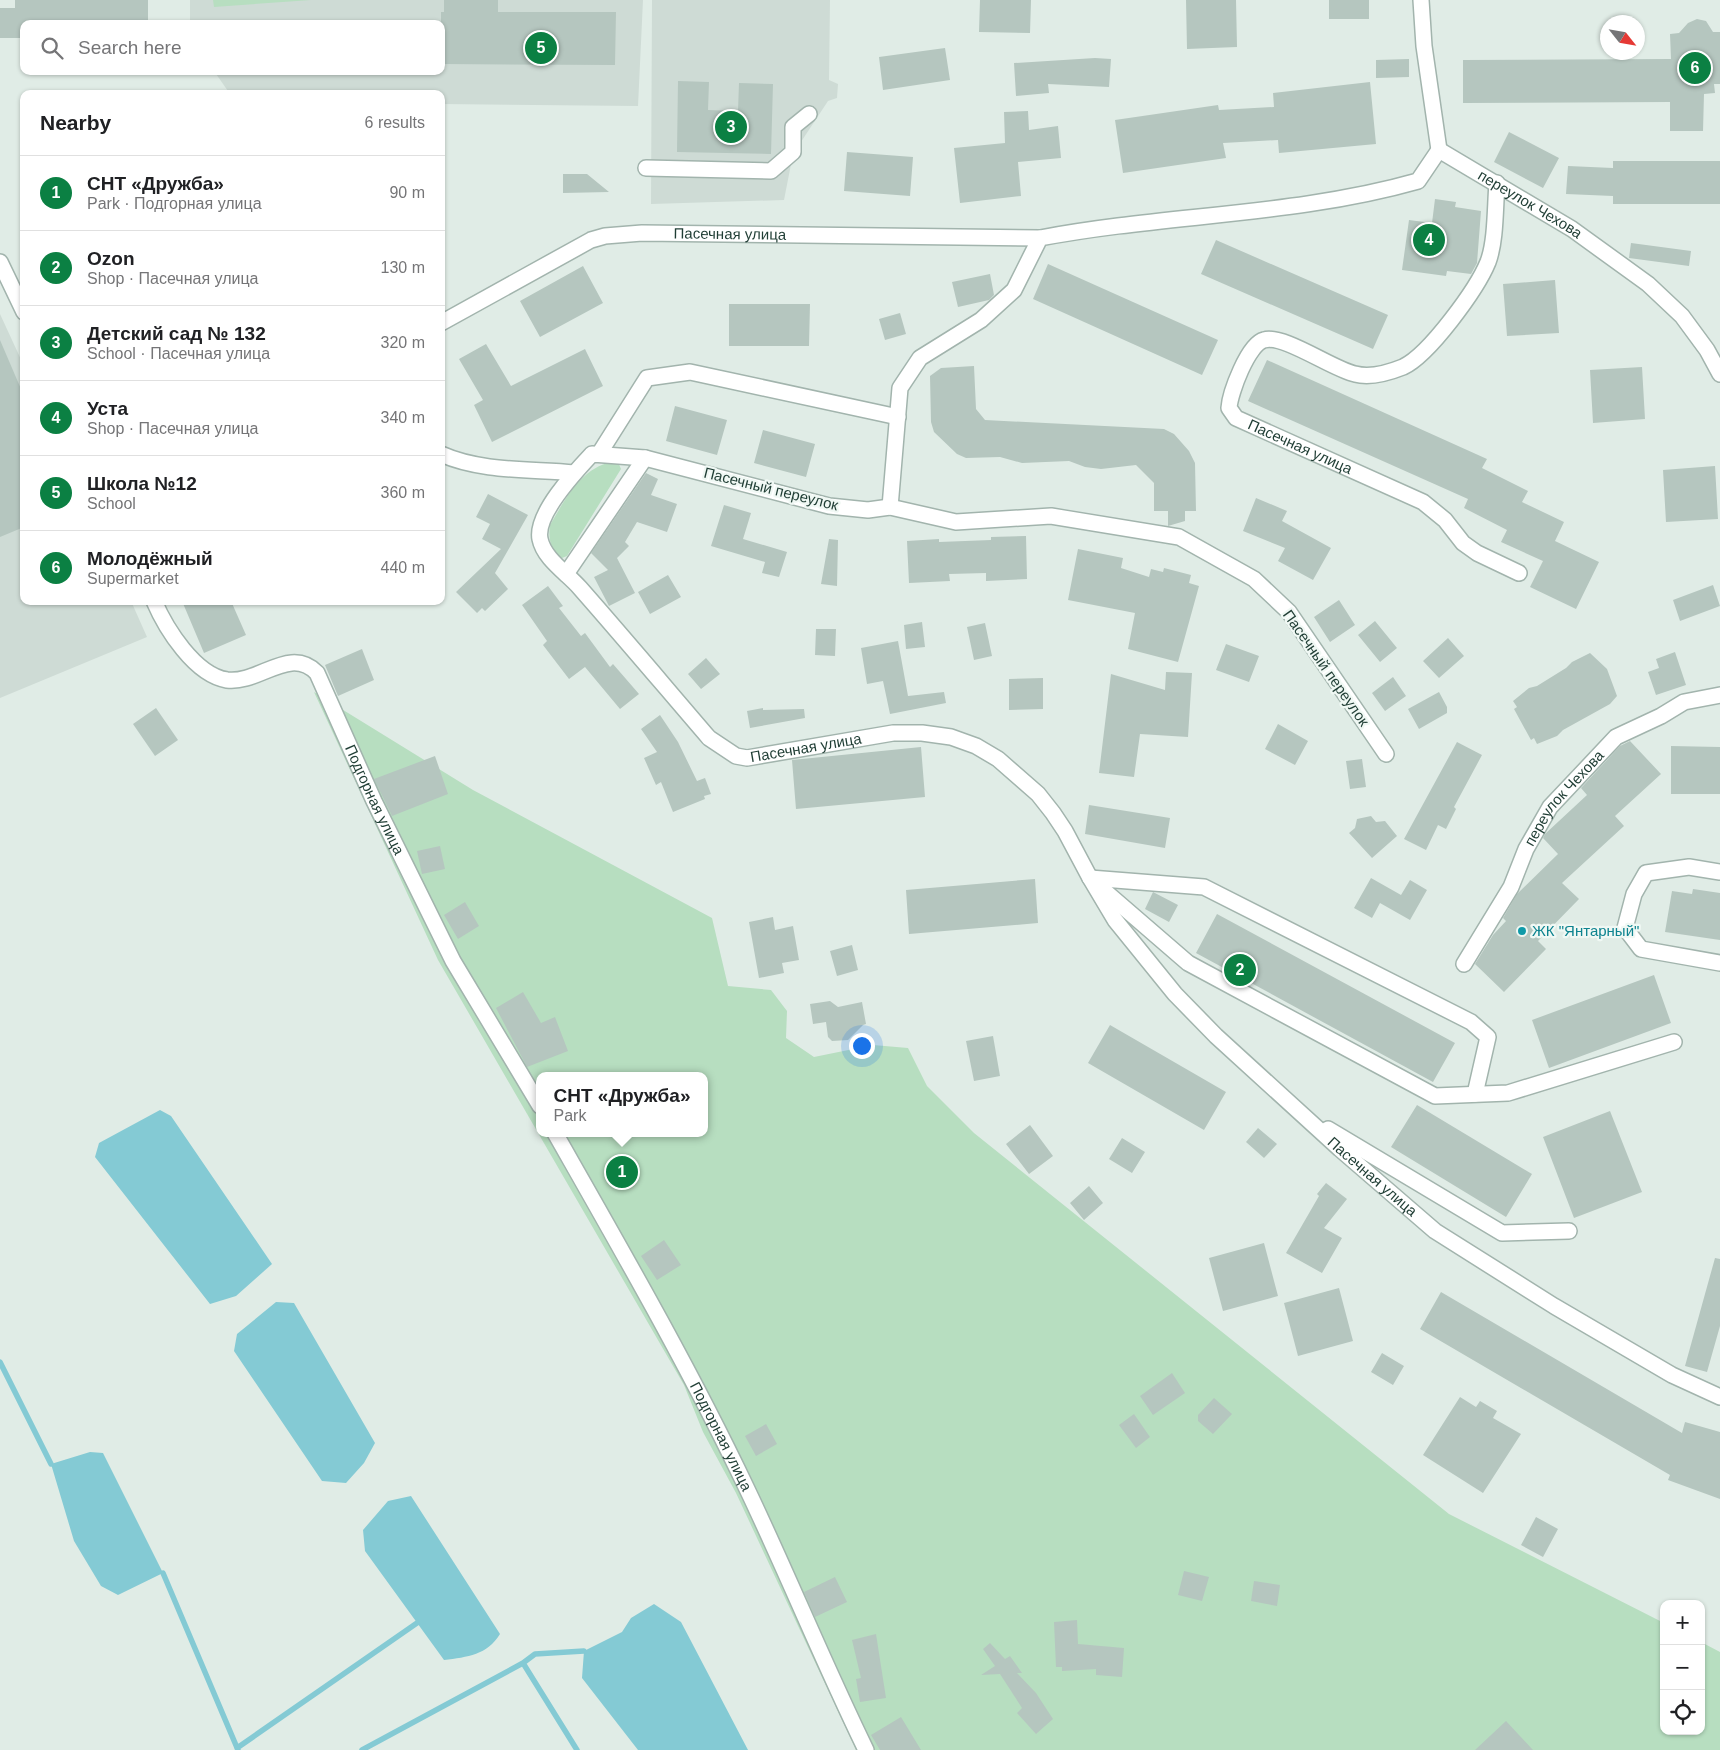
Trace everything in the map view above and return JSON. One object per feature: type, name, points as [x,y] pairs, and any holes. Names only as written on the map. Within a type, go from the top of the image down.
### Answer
[{"type":"street","points":[[1421,0],[1424,46],[1439,150]]},
{"type":"street","points":[[646,168],[771,171],[793,152],[793,127],[809,114]]},
{"type":"street","name":"переулок Чехова","points":[[1439,150],[1572,229],[1648,284],[1682,316],[1707,350],[1720,374]]},
{"type":"street","name":"Пасечная улица","points":[[445,321],[591,240],[605,236],[642,233],[1040,238],[1094,228],[1273,210],[1385,190],[1418,181],[1439,150]]},
{"type":"street","name":"Пасечная улица","points":[[1496,183],[1488,261],[1474,289],[1421,354],[1403,366],[1368,377],[1352,374],[1278,340],[1263,340],[1250,350],[1229,398],[1229,408],[1236,418],[1423,502],[1445,520],[1463,543],[1477,553],[1519,573]]},
{"type":"street","points":[[890,507],[900,388],[920,358],[981,320],[1014,290],[1040,238]]},
{"type":"street","points":[[0,262],[20,304]]},
{"type":"street","points":[[599,454],[648,378],[690,372],[898,417]]},
{"type":"street","name":"Пасечная улица","points":[[599,454],[592,454],[574,473],[556,498],[540,525],[539,538],[545,552],[709,738],[736,756],[747,758],[893,733],[922,733],[951,737],[976,746],[998,759],[1038,794],[1065,831],[1115,920],[1175,994],[1301,1113],[1435,1231],[1554,1306],[1655,1365],[1682,1380],[1720,1397]]},
{"type":"street","name":"Пасечный переулок","points":[[599,454],[645,458],[828,506],[868,510],[890,507],[956,522],[1051,516],[1179,537],[1254,579],[1290,612],[1386,754]]},
{"type":"street","points":[[445,456],[484,465],[574,473]]},
{"type":"street","points":[[566,574],[645,458]]},
{"type":"street","name":"Подгорная улица","points":[[156,605],[160,616],[191,659],[214,676],[228,680],[242,680],[292,662],[304,663],[317,672],[374,801],[453,961],[536,1099]]},
{"type":"street","name":"переулок Чехова","points":[[1464,964],[1512,887],[1530,842],[1550,806],[1616,737],[1661,716],[1684,702],[1720,695]]},
{"type":"street","points":[[1720,872],[1689,867],[1646,873],[1634,894],[1625,928],[1641,949],[1720,963]]},
{"type":"street","points":[[1090,878],[1204,887],[1471,1022],[1488,1036],[1475,1094]]},
{"type":"street","name":"Пасечная улица","points":[[1090,878],[1188,963],[1435,1096],[1508,1093],[1674,1042]]},
{"type":"street","points":[[1301,1113],[1502,1233],[1568,1231]]},
{"type":"street","name":"Подгорная улица","points":[[557,1137],[671,1337],[747,1489],[833,1683],[866,1750]]},
{"type":"shaded area","points":[[190,0],[643,0],[638,106],[445,104],[445,90],[227,90],[217,75],[445,75],[445,20],[190,20]]},
{"type":"shaded area","points":[[652,0],[830,0],[829,80],[838,84],[837,98],[828,101],[793,154],[784,200],[651,204]]},
{"type":"shaded area","points":[[0,314],[20,357],[20,605],[133,605],[147,637],[0,698]]},
{"type":"green space","points":[[213,0],[311,0],[214,7]]},
{"type":"green space","points":[[618,462],[621,469],[567,556],[562,558],[552,548],[549,534],[550,525],[568,495],[583,477],[601,465]]},
{"type":"green space","points":[[314,692],[473,790],[712,918],[728,986],[771,990],[787,1011],[786,1038],[814,1057],[873,1045],[908,1048],[927,1086],[974,1133],[1449,1514],[1660,1621],[1660,1735],[1705,1735],[1705,1644],[1720,1652],[1720,1750],[856,1750],[736,1493],[703,1432],[684,1385],[540,1137],[708,1137],[708,1072],[536,1072],[536,1129],[438,960]]},
{"type":"water","points":[[160,1110],[171,1116],[272,1264],[236,1296],[210,1304],[95,1157],[99,1143]]},
{"type":"water","points":[[276,1302],[294,1303],[375,1443],[364,1463],[346,1483],[322,1481],[234,1351],[237,1334]]},
{"type":"water","points":[[90,1452],[103,1453],[163,1573],[118,1595],[101,1586],[74,1541],[51,1464]]},
{"type":"water","points":[[411,1496],[500,1634],[483,1651],[461,1658],[444,1660],[365,1551],[363,1530],[388,1501]]},
{"type":"water","points":[[654,1604],[681,1622],[748,1750],[638,1750],[582,1678],[584,1651],[622,1632],[631,1618]]},
{"type":"building","points":[[15,0],[148,0],[148,20],[20,20],[20,38],[0,38],[0,8],[15,8]]},
{"type":"building","points":[[444,0],[498,0],[498,12],[616,12],[615,65],[445,64],[445,20],[441,20],[441,12],[444,12]]},
{"type":"building","points":[[980,0],[1031,0],[1030,33],[979,32]]},
{"type":"building","points":[[1186,0],[1236,0],[1237,47],[1187,49]]},
{"type":"building","points":[[1329,0],[1369,0],[1369,19],[1329,19]]},
{"type":"building","points":[[1697,19],[1706,21],[1713,32],[1720,32],[1720,84],[1714,84],[1715,93],[1704,94],[1703,131],[1670,131],[1670,102],[1463,103],[1463,60],[1671,59],[1670,34],[1679,33],[1688,23]]},
{"type":"building","points":[[945,48],[950,80],[883,90],[879,57]]},
{"type":"building","points":[[1095,58],[1111,59],[1109,87],[1048,84],[1049,93],[1016,96],[1014,63]]},
{"type":"building","points":[[1409,59],[1409,77],[1376,78],[1376,60]]},
{"type":"building","points":[[678,81],[709,82],[708,110],[738,111],[739,83],[773,84],[771,154],[677,152]]},
{"type":"building","points":[[1370,82],[1376,144],[1279,153],[1278,140],[1223,143],[1226,158],[1123,173],[1115,120],[1218,105],[1219,110],[1274,107],[1273,93]]},
{"type":"building","points":[[1028,111],[1029,130],[1058,126],[1061,158],[1018,162],[1021,196],[960,203],[954,148],[1005,143],[1004,112]]},
{"type":"building","points":[[1509,132],[1559,158],[1543,188],[1494,162]]},
{"type":"building","points":[[847,152],[913,157],[910,196],[844,191]]},
{"type":"building","points":[[1613,161],[1720,161],[1720,204],[1613,204],[1613,196],[1566,194],[1568,166],[1613,168]]},
{"type":"building","points":[[563,174],[587,174],[609,192],[563,193]]},
{"type":"building","points":[[1435,199],[1456,202],[1455,207],[1481,211],[1477,263],[1471,274],[1447,271],[1446,276],[1402,270],[1409,220],[1432,223]]},
{"type":"building","points":[[1216,240],[1388,315],[1373,349],[1201,274]]},
{"type":"building","points":[[1631,243],[1691,251],[1689,266],[1629,258]]},
{"type":"building","points":[[1048,264],[1218,340],[1202,375],[1033,299]]},
{"type":"building","points":[[583,266],[603,303],[540,337],[520,301]]},
{"type":"building","points":[[990,274],[994,295],[989,300],[958,307],[952,282]]},
{"type":"building","points":[[1555,280],[1559,333],[1507,336],[1503,284]]},
{"type":"building","points":[[729,304],[810,304],[809,346],[729,346]]},
{"type":"building","points":[[900,313],[906,334],[885,340],[879,319]]},
{"type":"building","points":[[0,340],[20,387],[20,529],[0,537]]},
{"type":"building","points":[[486,344],[511,386],[585,349],[603,386],[492,442],[474,405],[483,400],[459,359]]},
{"type":"building","points":[[1267,360],[1487,459],[1482,468],[1528,491],[1522,502],[1564,522],[1555,541],[1599,562],[1576,609],[1530,587],[1543,561],[1501,542],[1507,530],[1464,508],[1468,499],[1248,401]]},
{"type":"building","points":[[974,366],[976,409],[985,420],[1164,429],[1174,434],[1189,451],[1195,463],[1196,511],[1185,511],[1185,521],[1168,526],[1168,511],[1154,511],[1154,483],[1136,465],[1101,469],[1085,467],[1069,461],[1022,463],[1000,457],[966,458],[957,454],[934,432],[931,422],[930,376],[941,368]]},
{"type":"building","points":[[1642,367],[1645,419],[1593,423],[1590,370]]},
{"type":"building","points":[[675,406],[727,420],[717,455],[666,441]]},
{"type":"building","points":[[763,430],[815,444],[806,477],[754,463]]},
{"type":"building","points":[[1715,466],[1718,519],[1666,522],[1663,470]]},
{"type":"building","points":[[646,473],[658,479],[651,495],[677,504],[667,532],[637,522],[625,542],[629,546],[617,558],[635,593],[609,606],[594,577],[608,570],[591,553]]},
{"type":"building","points":[[488,494],[528,515],[495,573],[508,589],[485,611],[482,608],[477,613],[456,592],[501,549],[482,539],[490,524],[476,517]]},
{"type":"building","points":[[1256,498],[1287,511],[1282,521],[1331,548],[1313,580],[1278,561],[1285,548],[1243,531]]},
{"type":"building","points":[[724,505],[751,513],[743,539],[787,552],[779,577],[762,573],[765,562],[711,546]]},
{"type":"building","points":[[1026,536],[1027,579],[986,581],[986,573],[949,574],[950,581],[909,583],[907,541],[939,539],[939,542],[991,540],[991,537]]},
{"type":"building","points":[[829,539],[838,540],[837,586],[821,584]]},
{"type":"building","points":[[1078,549],[1123,558],[1121,568],[1149,577],[1151,569],[1163,572],[1164,568],[1191,575],[1189,583],[1199,586],[1178,662],[1128,649],[1135,613],[1068,600]]},
{"type":"building","points":[[668,575],[681,597],[650,614],[638,592]]},
{"type":"building","points":[[1713,585],[1720,606],[1680,621],[1673,600]]},
{"type":"building","points":[[548,586],[563,606],[559,608],[581,636],[585,633],[610,667],[613,664],[639,694],[620,709],[585,667],[569,679],[543,645],[547,641],[522,605]]},
{"type":"building","points":[[1339,600],[1355,625],[1330,642],[1314,617]]},
{"type":"building","points":[[184,605],[233,605],[246,635],[204,653]]},
{"type":"building","points":[[1375,621],[1397,648],[1380,662],[1358,635]]},
{"type":"building","points":[[922,622],[925,647],[906,649],[904,625]]},
{"type":"building","points":[[985,623],[992,656],[974,660],[967,627]]},
{"type":"building","points":[[816,629],[836,629],[835,656],[815,655]]},
{"type":"building","points":[[1448,638],[1464,656],[1439,678],[1423,661]]},
{"type":"building","points":[[898,641],[908,696],[944,692],[946,703],[890,714],[883,681],[867,684],[861,648]]},
{"type":"building","points":[[1226,644],[1259,656],[1249,682],[1216,670]]},
{"type":"building","points":[[362,649],[374,680],[338,696],[325,665]]},
{"type":"building","points":[[1675,652],[1686,685],[1656,695],[1648,672],[1659,668],[1656,659]]},
{"type":"building","points":[[1590,653],[1607,669],[1617,696],[1610,704],[1563,730],[1557,736],[1537,744],[1534,738],[1531,740],[1514,709],[1517,707],[1513,701],[1529,688],[1537,686],[1566,668],[1572,662]]},
{"type":"building","points":[[706,658],[720,674],[701,689],[688,674]]},
{"type":"building","points":[[1166,672],[1192,673],[1188,737],[1140,734],[1134,777],[1099,773],[1111,674],[1165,690]]},
{"type":"building","points":[[1393,677],[1406,696],[1385,711],[1372,693]]},
{"type":"building","points":[[1043,678],[1043,709],[1009,710],[1009,679]]},
{"type":"building","points":[[1439,692],[1447,707],[1447,713],[1419,729],[1408,709]]},
{"type":"building","points":[[156,708],[178,740],[155,756],[133,724]]},
{"type":"building","points":[[763,708],[763,710],[804,709],[805,718],[750,728],[747,711]]},
{"type":"building","points":[[660,715],[678,742],[697,781],[705,778],[711,794],[704,796],[705,799],[673,812],[661,782],[656,785],[644,758],[657,752],[641,729]]},
{"type":"building","points":[[1278,724],[1308,741],[1295,765],[1265,749]]},
{"type":"building","points":[[1630,741],[1661,774],[1615,816],[1624,826],[1562,883],[1579,899],[1538,941],[1546,949],[1504,992],[1475,964],[1493,935],[1506,921],[1503,918],[1517,894],[1558,854],[1543,838],[1545,834],[1587,795],[1581,788],[1620,746]]},
{"type":"building","points":[[1457,742],[1482,755],[1454,807],[1456,809],[1446,829],[1438,825],[1426,850],[1404,839]]},
{"type":"building","points":[[1671,746],[1720,747],[1720,794],[1671,794]]},
{"type":"building","points":[[921,747],[925,797],[796,809],[792,760]]},
{"type":"building","points":[[435,756],[448,794],[392,816],[374,779]]},
{"type":"building","points":[[1362,759],[1366,787],[1350,789],[1346,761]]},
{"type":"building","points":[[1089,805],[1170,818],[1165,848],[1085,834]]},
{"type":"building","points":[[1371,816],[1376,822],[1385,821],[1397,836],[1372,858],[1349,833],[1355,828],[1357,819]]},
{"type":"building","points":[[440,846],[445,869],[422,874],[417,851]]},
{"type":"building","points":[[1371,878],[1401,895],[1410,880],[1427,890],[1410,920],[1380,903],[1372,918],[1354,908]]},
{"type":"building","points":[[1035,879],[1038,923],[909,934],[906,890]]},
{"type":"building","points":[[1693,889],[1720,893],[1720,940],[1665,932],[1672,891],[1692,894]]},
{"type":"building","points":[[1153,892],[1178,905],[1169,922],[1145,909]]},
{"type":"building","points":[[465,902],[479,926],[458,939],[444,915]]},
{"type":"building","points":[[1217,914],[1455,1043],[1433,1082],[1196,953]]},
{"type":"building","points":[[773,917],[775,930],[793,926],[799,960],[782,963],[784,973],[759,978],[749,922]]},
{"type":"building","points":[[852,945],[858,970],[837,976],[830,951]]},
{"type":"building","points":[[1654,975],[1671,1023],[1549,1068],[1532,1020]]},
{"type":"building","points":[[523,992],[541,1023],[555,1017],[568,1051],[527,1067],[496,1008]]},
{"type":"building","points":[[830,1001],[838,1007],[862,1002],[866,1024],[848,1040],[832,1041],[828,1037],[826,1022],[813,1024],[810,1004]]},
{"type":"building","points":[[1110,1025],[1226,1092],[1204,1130],[1088,1063]]},
{"type":"building","points":[[993,1036],[1000,1076],[974,1081],[966,1041]]},
{"type":"building","points":[[1417,1105],[1532,1174],[1506,1217],[1391,1147]]},
{"type":"building","points":[[1610,1111],[1642,1192],[1574,1218],[1543,1137]]},
{"type":"building","points":[[1030,1125],[1053,1156],[1029,1174],[1006,1144]]},
{"type":"building","points":[[1258,1128],[1277,1144],[1264,1158],[1246,1142]]},
{"type":"building","points":[[1122,1138],[1145,1152],[1132,1173],[1109,1159]]},
{"type":"building","points":[[1326,1183],[1347,1199],[1324,1228],[1342,1238],[1322,1273],[1286,1253],[1319,1196],[1317,1194]]},
{"type":"building","points":[[1089,1186],[1103,1203],[1084,1220],[1070,1203]]},
{"type":"building","points":[[664,1240],[681,1265],[657,1280],[641,1256]]},
{"type":"building","points":[[1264,1243],[1278,1296],[1223,1311],[1209,1258]]},
{"type":"building","points":[[1715,1258],[1720,1259],[1720,1326],[1707,1372],[1685,1366]]},
{"type":"building","points":[[1339,1288],[1353,1341],[1298,1356],[1284,1303]]},
{"type":"building","points":[[1441,1292],[1682,1433],[1685,1422],[1720,1432],[1720,1499],[1668,1480],[1670,1475],[1420,1329]]},
{"type":"building","points":[[1382,1353],[1404,1366],[1393,1385],[1371,1372]]},
{"type":"building","points":[[1172,1373],[1185,1393],[1153,1415],[1140,1396]]},
{"type":"building","points":[[1460,1397],[1476,1407],[1480,1401],[1497,1411],[1493,1418],[1521,1434],[1483,1493],[1423,1455]]},
{"type":"building","points":[[1214,1398],[1232,1414],[1213,1434],[1198,1421],[1198,1415]]},
{"type":"building","points":[[1134,1414],[1150,1437],[1136,1448],[1119,1425]]},
{"type":"building","points":[[766,1424],[777,1444],[756,1456],[745,1436]]},
{"type":"building","points":[[1536,1517],[1558,1529],[1543,1557],[1521,1545]]},
{"type":"building","points":[[1184,1571],[1209,1577],[1202,1601],[1178,1595]]},
{"type":"building","points":[[835,1577],[847,1602],[815,1617],[804,1592]]},
{"type":"building","points":[[1254,1581],[1280,1585],[1277,1606],[1251,1601]]},
{"type":"building","points":[[1077,1620],[1078,1644],[1124,1648],[1122,1677],[1096,1675],[1096,1669],[1062,1671],[1062,1667],[1056,1667],[1054,1622]]},
{"type":"building","points":[[876,1634],[886,1698],[860,1702],[856,1679],[861,1678],[852,1640]]},
{"type":"building","points":[[990,1643],[1005,1659],[1010,1656],[1022,1673],[1017,1673],[1036,1693],[1053,1719],[1036,1734],[1017,1713],[1022,1708],[1000,1674],[981,1675],[995,1666],[983,1649]]},
{"type":"building","points":[[901,1717],[921,1750],[880,1750],[871,1735]]},
{"type":"building","points":[[1506,1721],[1533,1750],[1475,1750]]},
{"type":"waterway","points":[[0,1362],[51,1464]]},
{"type":"waterway","points":[[163,1573],[238,1750]]},
{"type":"waterway","points":[[237,1748],[417,1623]]},
{"type":"waterway","points":[[362,1750],[523,1663],[535,1654],[584,1651]]},
{"type":"waterway","points":[[523,1663],[577,1750]]},
{"type":"place","name":"Школа №12","points":[[541,48]]},
{"type":"place","name":"Молодёжный","points":[[1695,68]]},
{"type":"place","name":"Детский сад № 132","points":[[731,127]]},
{"type":"place","name":"Уста","points":[[1429,240]]},
{"type":"place","name":"ЖК \"Янтарный\"","points":[[1522,931]]},
{"type":"place","name":"Ozon","points":[[1240,970]]},
{"type":"place","name":"СНТ «Дружба»","points":[[622,1172]]}]
